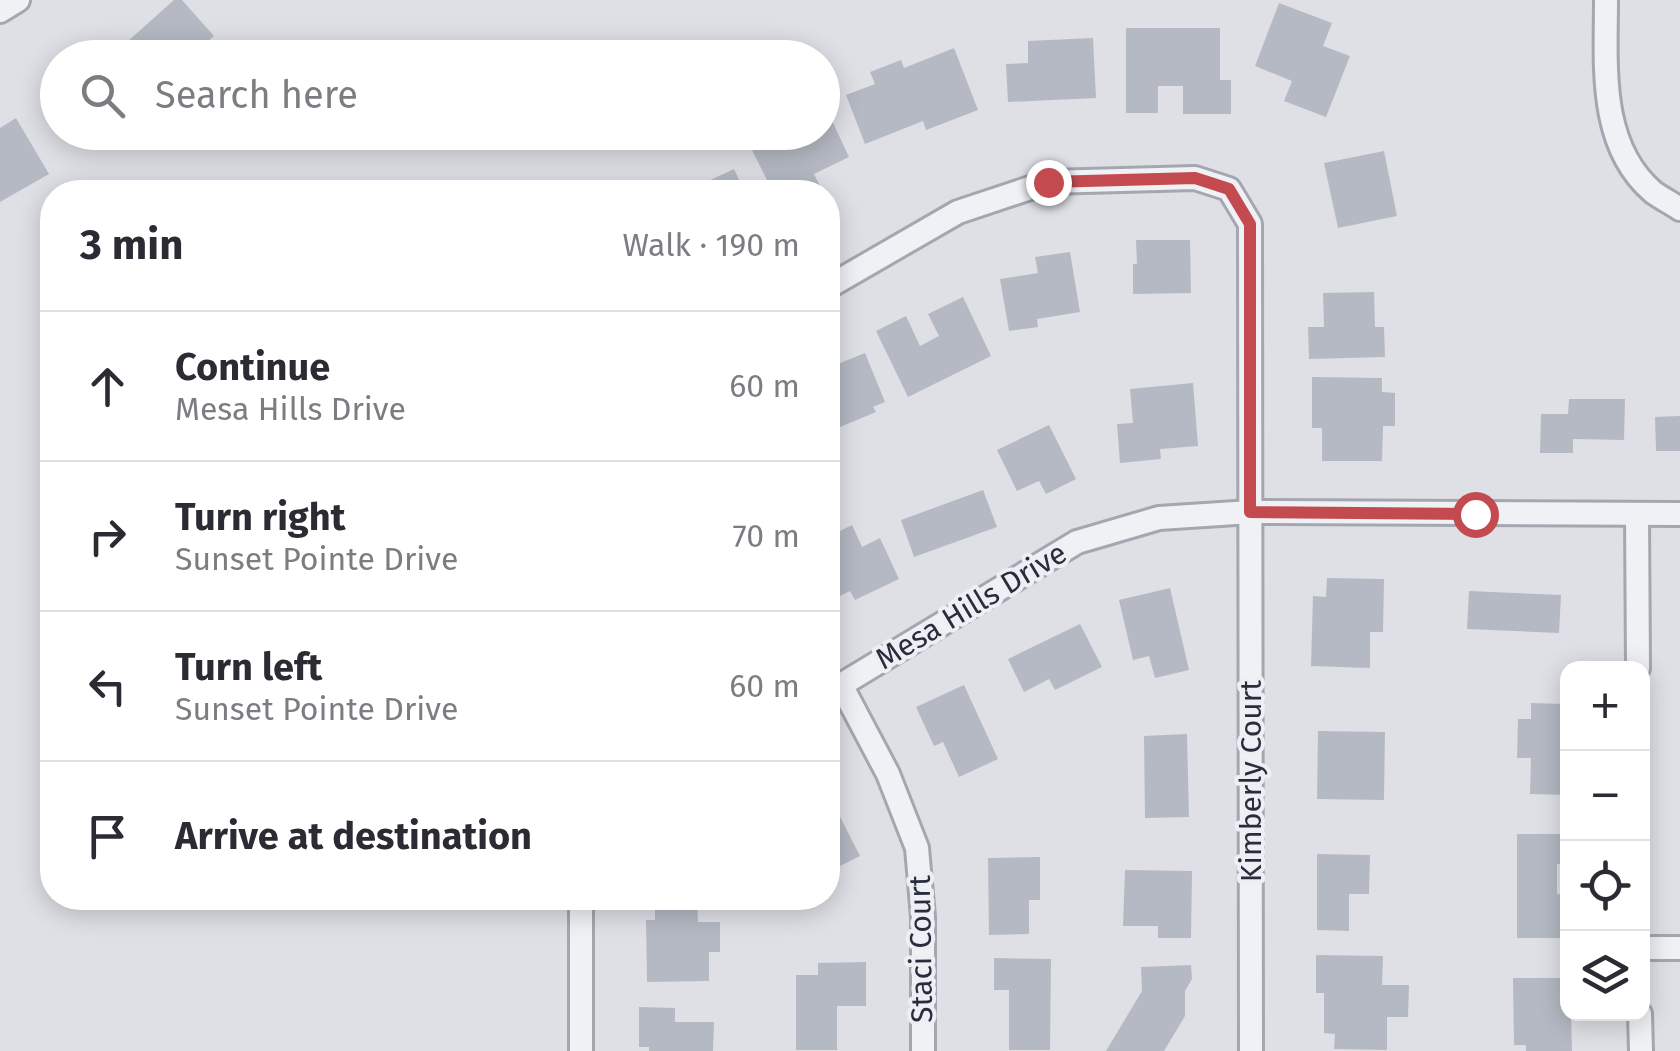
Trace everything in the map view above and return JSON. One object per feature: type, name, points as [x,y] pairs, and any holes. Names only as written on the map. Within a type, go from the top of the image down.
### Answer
[{"type":"street","points":[[0,11],[18,0]]},
{"type":"street","points":[[1606,0],[1607,85],[1614,131],[1627,161],[1653,192],[1680,209]]},
{"type":"street","name":"Kimberly Court","points":[[840,280],[958,212],[1048,182],[1195,178],[1229,189],[1250,224],[1251,1051]]},
{"type":"street","name":"Mesa Hills Drive","points":[[840,683],[1077,542],[1159,518],[1250,512],[1680,514]]},
{"type":"street","points":[[1637,514],[1638,661]]},
{"type":"street","name":"Staci Court","points":[[840,697],[888,774],[917,848],[924,917],[923,1051]]},
{"type":"street","points":[[581,1051],[582,910]]},
{"type":"street","points":[[1650,948],[1680,948]]},
{"type":"street","points":[[1640,1021],[1641,1051]]},
{"type":"building","points":[[174,0],[182,0],[214,36],[210,40],[129,40]]},
{"type":"building","points":[[1279,3],[1332,23],[1323,46],[1350,56],[1326,117],[1284,101],[1292,81],[1255,66]]},
{"type":"building","points":[[1126,28],[1220,28],[1220,80],[1231,80],[1231,114],[1183,114],[1183,86],[1158,86],[1158,113],[1126,113]]},
{"type":"building","points":[[1093,38],[1096,98],[1008,102],[1006,64],[1028,63],[1028,41]]},
{"type":"building","points":[[954,48],[978,110],[926,130],[923,121],[865,144],[846,95],[875,84],[870,72],[901,60],[904,68]]},
{"type":"building","points":[[16,118],[49,174],[0,202],[0,128]]},
{"type":"building","points":[[840,138],[849,157],[814,174],[817,180],[767,180],[752,150],[840,150]]},
{"type":"building","points":[[1384,151],[1397,216],[1338,228],[1324,163]]},
{"type":"building","points":[[734,169],[739,180],[710,180]]},
{"type":"building","points":[[1136,240],[1190,240],[1191,293],[1133,294]]},
{"type":"building","points":[[1070,252],[1080,312],[1037,319],[1038,327],[1009,331],[1000,279],[1038,273],[1035,257]]},
{"type":"building","points":[[1374,292],[1375,327],[1384,327],[1385,357],[1309,359],[1308,327],[1324,327],[1323,293]]},
{"type":"building","points":[[963,297],[991,356],[908,397],[876,331],[906,316],[920,346],[939,336],[928,314]]},
{"type":"building","points":[[865,353],[885,402],[873,407],[876,412],[840,427],[840,363]]},
{"type":"building","points":[[1312,377],[1382,378],[1382,392],[1395,393],[1395,426],[1383,426],[1382,461],[1322,461],[1322,428],[1312,428]]},
{"type":"building","points":[[1193,383],[1198,446],[1160,449],[1161,459],[1120,463],[1117,424],[1133,423],[1130,389]]},
{"type":"building","points":[[1569,399],[1625,399],[1624,440],[1573,439],[1573,453],[1540,453],[1541,414],[1568,414]]},
{"type":"building","points":[[1680,416],[1680,451],[1656,451],[1655,417]]},
{"type":"building","points":[[1049,425],[1076,479],[1046,494],[1039,481],[1017,491],[997,450]]},
{"type":"building","points":[[983,490],[997,527],[914,557],[901,520]]},
{"type":"building","points":[[852,525],[862,547],[880,538],[899,579],[855,600],[850,591],[840,596],[840,531]]},
{"type":"building","points":[[1327,578],[1384,579],[1383,632],[1370,632],[1370,668],[1311,666],[1313,596],[1326,597]]},
{"type":"building","points":[[1170,588],[1189,670],[1155,678],[1149,656],[1133,660],[1119,600]]},
{"type":"building","points":[[1469,591],[1561,595],[1559,633],[1467,629]]},
{"type":"building","points":[[1080,624],[1102,667],[1055,690],[1049,679],[1024,692],[1008,659]]},
{"type":"building","points":[[964,685],[998,759],[959,777],[943,742],[934,746],[916,707]]},
{"type":"building","points":[[1531,703],[1560,704],[1560,795],[1530,794],[1531,758],[1517,758],[1518,719],[1531,719]]},
{"type":"building","points":[[1318,731],[1385,732],[1384,800],[1317,799]]},
{"type":"building","points":[[1187,734],[1189,817],[1145,818],[1144,736]]},
{"type":"building","points":[[840,817],[860,856],[840,866]]},
{"type":"building","points":[[1517,834],[1560,834],[1560,938],[1517,938]]},
{"type":"building","points":[[1317,854],[1370,855],[1369,894],[1349,894],[1349,931],[1317,930]]},
{"type":"building","points":[[1040,857],[1040,900],[1029,900],[1029,934],[989,935],[988,858]]},
{"type":"building","points":[[1125,870],[1192,871],[1191,938],[1158,938],[1158,926],[1123,926]]},
{"type":"building","points":[[655,910],[698,910],[698,922],[720,922],[720,952],[709,952],[709,981],[647,982],[646,920],[655,920]]},
{"type":"building","points":[[1316,955],[1383,956],[1382,985],[1409,985],[1408,1017],[1387,1017],[1387,1050],[1334,1049],[1335,1034],[1324,1033],[1324,993],[1316,993]]},
{"type":"building","points":[[994,958],[1051,959],[1050,1050],[1009,1050],[1009,990],[994,990]]},
{"type":"building","points":[[866,962],[866,1006],[837,1006],[837,1050],[796,1050],[796,975],[818,975],[818,963]]},
{"type":"building","points":[[1191,965],[1185,1016],[1164,1051],[1106,1051],[1142,991],[1141,967]]},
{"type":"building","points":[[1513,978],[1560,978],[1560,1021],[1571,1021],[1572,1051],[1526,1051],[1526,1045],[1514,1045]]},
{"type":"building","points":[[639,1007],[675,1008],[675,1022],[714,1022],[713,1051],[649,1051],[649,1047],[639,1047]]},
{"type":"route","points":[[1048,182],[1195,178],[1229,189],[1250,224],[1250,512],[1475,514]]}]
